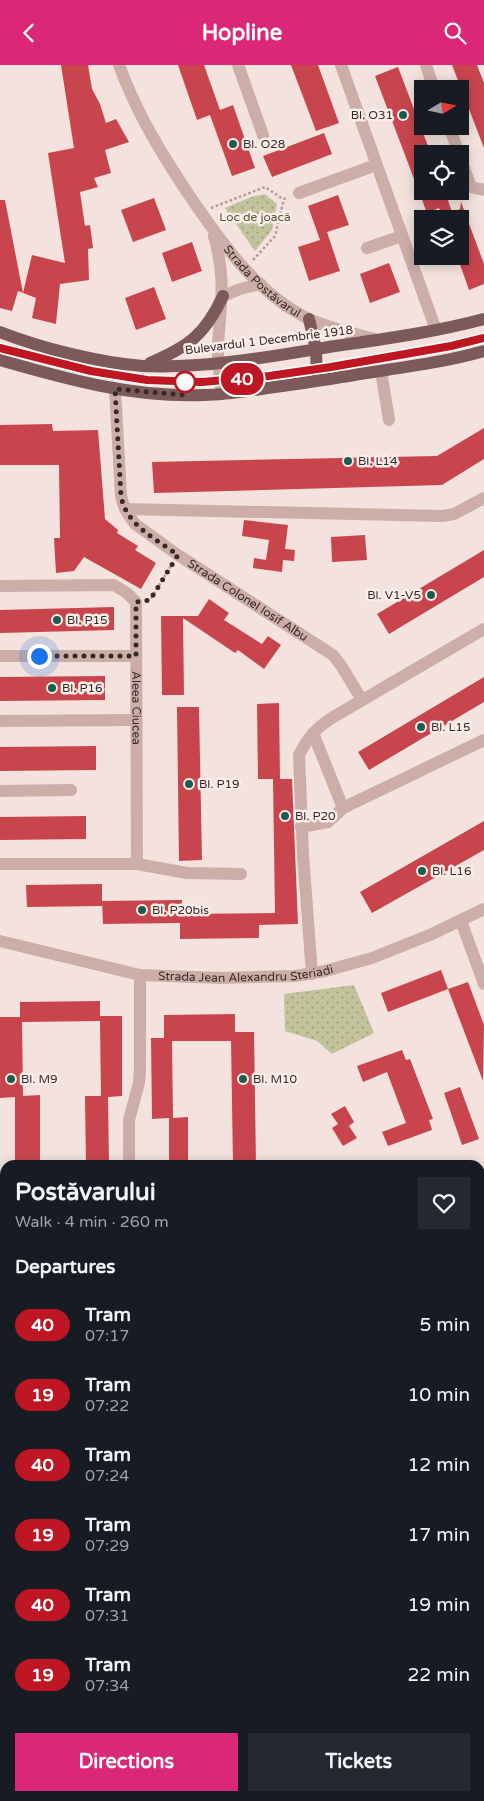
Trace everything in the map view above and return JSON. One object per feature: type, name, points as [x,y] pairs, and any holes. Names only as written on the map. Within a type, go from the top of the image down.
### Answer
[{"type":"main road","points":[[144,366],[177,350],[200,334],[212,318],[223,297]]},
{"type":"main road","points":[[309,319],[316,349],[317,381]]},
{"type":"main road","name":"Bulevardul 1 Decembrie 1918","points":[[0,332],[77,355],[117,363],[144,366],[186,365],[219,363],[378,340],[484,319]]},
{"type":"main road","points":[[0,360],[72,380],[115,389],[166,394],[222,395],[381,371],[484,351]]},
{"type":"street","name":"Strada Postăvarul","points":[[119,65],[135,105],[155,142],[212,229],[245,268],[276,297],[309,319],[378,340]]},
{"type":"street","points":[[238,65],[262,135]]},
{"type":"street","points":[[341,65],[436,330]]},
{"type":"street","points":[[426,65],[431,80]]},
{"type":"street","points":[[298,193],[376,165]]},
{"type":"street","points":[[469,180],[472,187],[484,190]]},
{"type":"street","name":"Strada Postăvarul","points":[[212,229],[221,264],[223,297],[218,346],[222,395]]},
{"type":"street","points":[[367,248],[402,235]]},
{"type":"street","points":[[223,297],[240,289],[261,284]]},
{"type":"street","points":[[381,371],[389,420]]},
{"type":"street","name":"Strada Colonel Iosif Albu","points":[[115,389],[121,496],[125,509],[135,524],[178,555],[333,655],[362,700]]},
{"type":"street","points":[[125,509],[442,516],[454,514],[484,498]]},
{"type":"street","points":[[0,586],[114,585],[127,593],[136,602]]},
{"type":"street","name":"Aleea Ciucea","points":[[136,602],[137,864]]},
{"type":"street","points":[[312,974],[301,827],[299,755],[304,744],[320,725],[484,629]]},
{"type":"street","points":[[0,656],[136,656]]},
{"type":"street","points":[[0,721],[136,720]]},
{"type":"street","points":[[313,733],[343,808]]},
{"type":"street","points":[[301,827],[328,822],[343,808],[484,741]]},
{"type":"street","points":[[0,791],[71,790]]},
{"type":"street","points":[[0,864],[137,864],[187,873],[242,874]]},
{"type":"street","name":"Strada Jean Alexandru Steriadi","points":[[0,941],[140,975],[221,978],[278,977],[312,974],[372,959],[461,921],[484,909]]},
{"type":"street","points":[[461,921],[484,984]]},
{"type":"street","points":[[129,1160],[128,1120],[139,1083],[140,1069],[140,975]]},
{"type":"path","points":[[201,212],[265,187],[284,199]]},
{"type":"path","points":[[284,199],[298,193]]},
{"type":"path","points":[[245,268],[275,236],[284,199]]},
{"type":"path","points":[[136,602],[150,600],[178,555]]},
{"type":"green space","name":"Loc de joacă","points":[[265,194],[277,204],[272,230],[255,251],[225,208],[251,197]]},
{"type":"green space","points":[[354,985],[374,1033],[332,1054],[317,1041],[285,1031],[284,994]]},
{"type":"building","points":[[61,65],[88,65],[92,89],[100,104],[106,123],[116,119],[129,142],[105,150],[111,173],[94,178],[98,187],[80,192],[85,226],[90,225],[93,248],[88,249],[89,280],[60,284],[56,324],[32,318],[36,298],[23,293],[32,255],[65,263],[48,153],[74,148]]},
{"type":"building","name":"Bl. O28","points":[[178,65],[204,65],[220,110],[233,105],[255,168],[232,176],[210,115],[197,120]]},
{"type":"building","points":[[291,65],[318,65],[339,123],[316,131]]},
{"type":"building","points":[[452,65],[477,65],[484,83],[484,148],[469,109],[469,80],[458,80]]},
{"type":"building","name":"Bl. O31","points":[[398,67],[414,109],[414,135],[424,135],[428,145],[414,145],[414,179],[375,76]]},
{"type":"building","points":[[324,133],[332,154],[272,177],[263,156]]},
{"type":"building","points":[[338,195],[349,225],[327,232],[340,271],[309,281],[298,247],[320,240],[308,206]]},
{"type":"building","points":[[154,198],[166,230],[133,242],[121,210]]},
{"type":"building","points":[[0,200],[5,200],[23,293],[18,291],[12,311],[0,308]]},
{"type":"building","name":"Bl. O31","points":[[422,200],[448,200],[451,210],[440,210],[439,208],[426,210]]},
{"type":"building","name":"Bl. O31","points":[[461,202],[464,210],[457,210],[460,209]]},
{"type":"building","name":"Bl. O31","points":[[469,224],[484,264],[484,284],[469,290],[460,265],[469,265]]},
{"type":"building","points":[[192,242],[202,271],[172,282],[162,253]]},
{"type":"building","points":[[389,263],[400,292],[370,303],[360,274]]},
{"type":"building","points":[[154,287],[166,319],[136,330],[125,298]]},
{"type":"building","points":[[52,424],[53,431],[98,430],[105,519],[118,530],[117,533],[138,546],[135,550],[156,563],[141,589],[84,557],[74,571],[56,573],[54,538],[60,538],[59,465],[0,465],[0,425]]},
{"type":"building","name":"Bl. L14","points":[[484,428],[484,459],[442,485],[154,493],[152,462],[437,456]]},
{"type":"building","points":[[244,520],[288,525],[285,549],[295,550],[294,561],[283,560],[282,572],[253,568],[254,558],[266,560],[269,540],[242,536]]},
{"type":"building","points":[[365,535],[367,560],[332,562],[331,537]]},
{"type":"building","name":"Bl. V1-V5","points":[[484,550],[484,577],[389,634],[377,614]]},
{"type":"building","points":[[209,599],[229,613],[224,620],[262,644],[268,636],[281,645],[264,669],[238,650],[235,653],[183,618],[184,695],[162,695],[161,616],[198,616]]},
{"type":"building","name":"Bl. P15","points":[[114,607],[114,630],[0,633],[0,610]]},
{"type":"building","name":"Bl. P16","points":[[105,676],[105,700],[0,701],[0,677]]},
{"type":"building","name":"Bl. L15","points":[[484,677],[484,702],[369,770],[358,752]]},
{"type":"building","points":[[279,703],[280,779],[292,779],[298,924],[259,925],[259,938],[180,939],[180,923],[103,924],[102,901],[182,900],[182,914],[275,913],[273,779],[258,779],[257,704]]},
{"type":"building","name":"Bl. P19","points":[[177,707],[199,707],[202,860],[179,861]]},
{"type":"building","points":[[96,746],[96,770],[0,771],[0,747]]},
{"type":"building","points":[[86,816],[86,839],[0,840],[0,817]]},
{"type":"building","name":"Bl. L16","points":[[484,821],[484,850],[372,913],[360,892]]},
{"type":"building","points":[[102,884],[102,906],[27,907],[26,885]]},
{"type":"building","points":[[441,970],[448,989],[388,1012],[381,993]]},
{"type":"building","points":[[468,982],[484,1025],[483,1081],[448,989]]},
{"type":"building","name":"Bl. M9","points":[[100,1001],[100,1016],[122,1016],[122,1096],[108,1097],[109,1160],[86,1160],[85,1096],[101,1096],[100,1021],[22,1022],[23,1096],[40,1095],[40,1160],[15,1160],[15,1097],[0,1098],[0,1017],[20,1017],[20,1002]]},
{"type":"building","name":"Bl. M10","points":[[235,1014],[235,1032],[254,1032],[256,1160],[233,1160],[231,1041],[172,1041],[173,1118],[188,1117],[188,1160],[169,1160],[169,1118],[152,1119],[151,1038],[164,1038],[164,1015]]},
{"type":"building","points":[[402,1050],[406,1060],[410,1059],[433,1119],[429,1120],[432,1130],[388,1146],[382,1132],[406,1123],[387,1072],[363,1082],[357,1066]]},
{"type":"building","points":[[460,1087],[479,1139],[462,1145],[444,1093]]},
{"type":"building","points":[[345,1106],[354,1122],[349,1126],[357,1138],[343,1146],[332,1128],[338,1124],[331,1114]]},
{"type":"tram line","name":"40","points":[[0,348],[91,371],[147,380],[202,382],[269,376],[331,367],[451,346],[484,338]]},
{"type":"place","name":"Bl. O31","points":[[403,115]]},
{"type":"place","name":"Bl. O28","points":[[233,144]]},
{"type":"place","name":"Bl. L14","points":[[348,461]]},
{"type":"place","name":"Bl. V1-V5","points":[[431,595]]},
{"type":"place","name":"Bl. P15","points":[[57,620]]},
{"type":"place","name":"Bl. P16","points":[[52,688]]},
{"type":"place","name":"Bl. L15","points":[[421,727]]},
{"type":"place","name":"Bl. P19","points":[[189,784]]},
{"type":"place","name":"Bl. P20","points":[[285,816]]},
{"type":"place","name":"Bl. L16","points":[[422,871]]},
{"type":"place","name":"Bl. P20bis","points":[[142,910]]},
{"type":"place","name":"Bl. M9","points":[[11,1079]]},
{"type":"place","name":"Bl. M10","points":[[243,1079]]},
{"type":"route","points":[[39,656],[136,656],[136,602],[150,600],[178,555],[135,524],[125,509],[121,496],[115,389],[186,395],[185,382]]}]
